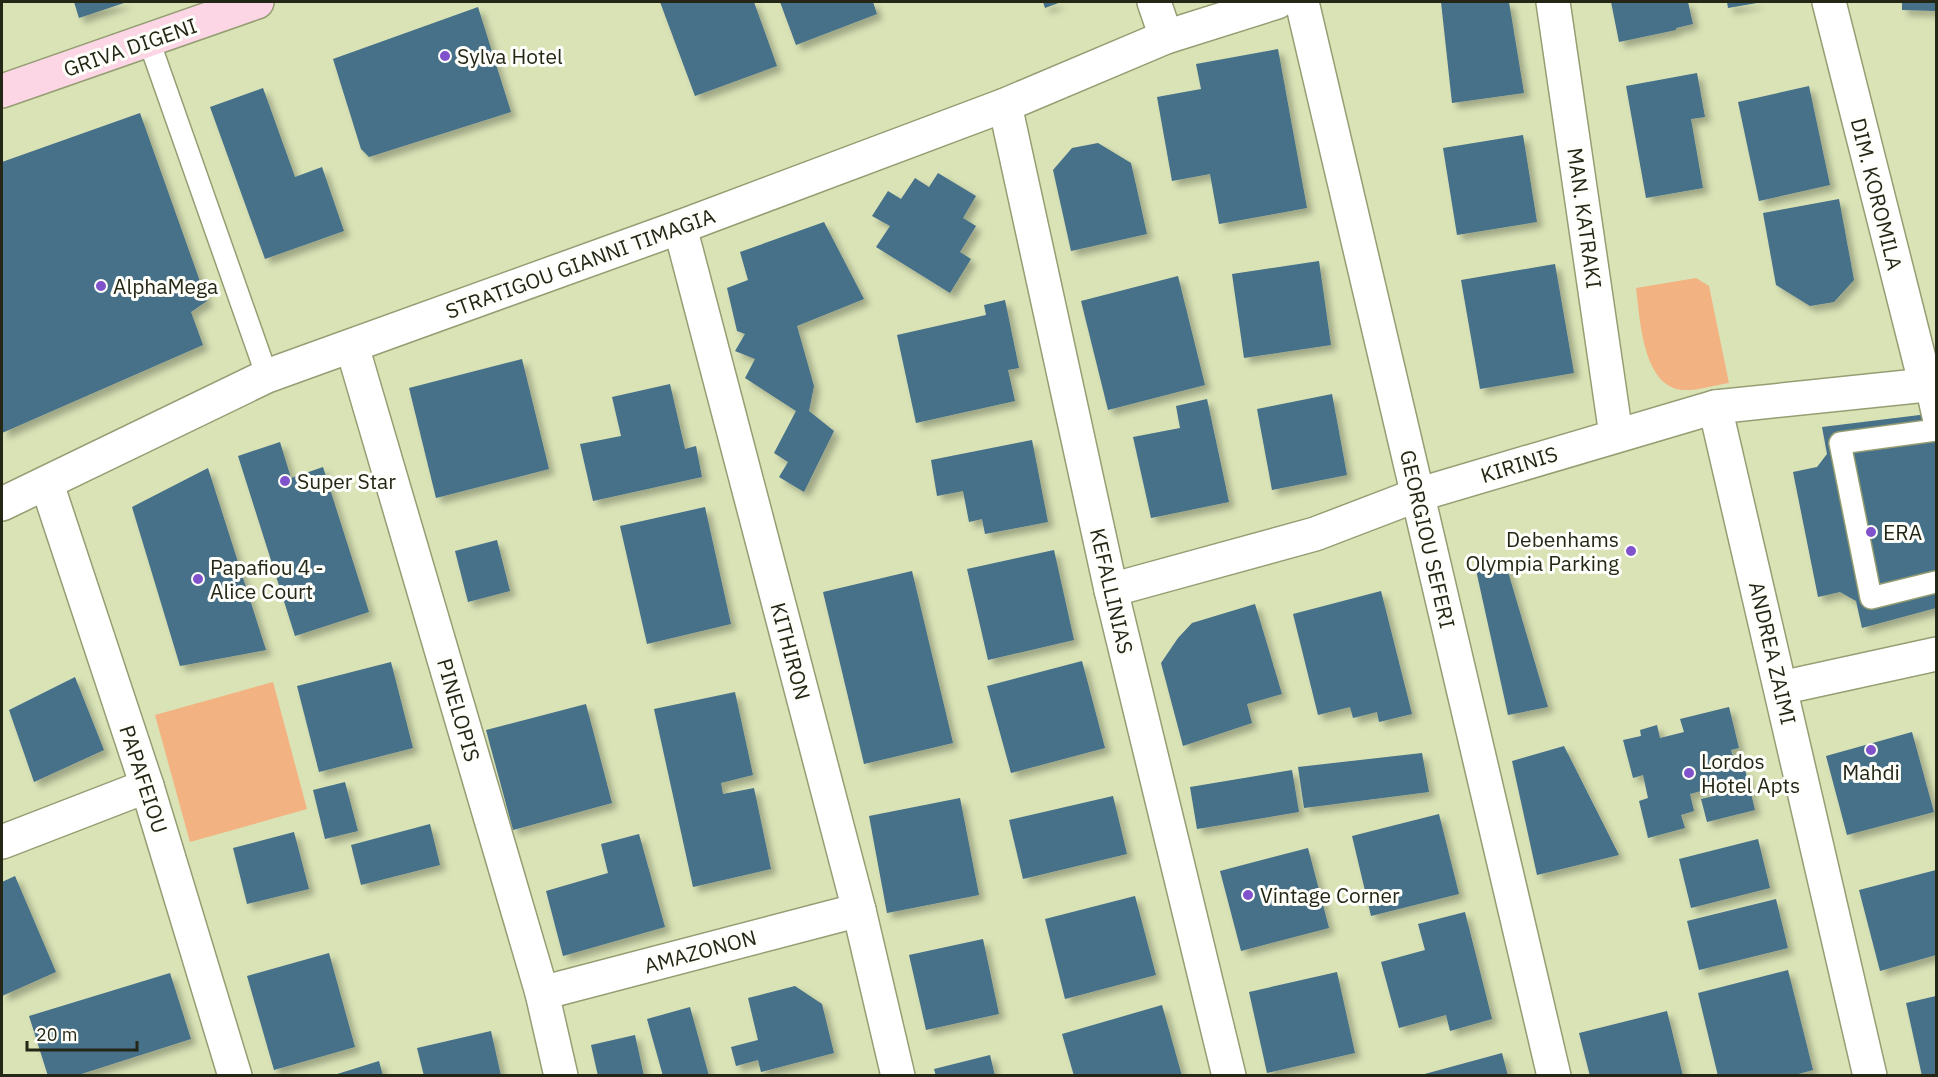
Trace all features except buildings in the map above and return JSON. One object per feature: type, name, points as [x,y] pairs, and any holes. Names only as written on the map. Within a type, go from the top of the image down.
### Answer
[{"type":"street","name":"GRIVA DIGENI","points":[[2,91],[257,2]]},
{"type":"street","points":[[1154,2],[1166,37]]},
{"type":"street","name":"STRATIGOU GIANNI TIMAGIA","points":[[2,504],[267,376],[680,227],[1005,105],[1166,37],[1277,2]]},
{"type":"street","name":"GEORGIOU SEFERI","points":[[1302,2],[1554,1076]]},
{"type":"street","name":"MAN. KATRAKI","points":[[1553,2],[1616,435]]},
{"type":"street","name":"DIM. KOROMILA","points":[[1829,2],[1931,385]]},
{"type":"street","name":"KEFALLINIAS","points":[[1005,105],[1111,590],[1229,1076]]},
{"type":"street","name":"KITHIRON","points":[[680,227],[859,910],[898,1076]]},
{"type":"street","name":"PINELOPIS","points":[[352,346],[542,993],[561,1076]]},
{"type":"street","name":"KIRINIS","points":[[1111,590],[1315,534],[1417,495],[1715,407],[1931,385]]},
{"type":"street","name":"ANDREA ZAIMI","points":[[1715,407],[1870,1076]]},
{"type":"street","name":"PAPAFEIOU","points":[[47,484],[147,786],[235,1076]]},
{"type":"street","points":[[1781,688],[1936,654]]},
{"type":"street","points":[[2,842],[147,786]]},
{"type":"street","name":"AMAZONON","points":[[542,993],[859,910]]},
{"type":"lane","points":[[149,41],[267,376]]},
{"type":"lane","points":[[1931,385],[1936,430],[1840,443],[1872,598],[1936,582]]},
{"type":"shaded area","points":[[1696,278],[1709,286],[1729,383],[1683,390],[1669,386],[1659,377],[1651,364],[1642,332],[1636,288]]},
{"type":"shaded area","points":[[273,682],[307,809],[190,842],[155,715]]},
{"type":"place","name":"Sylva Hotel","points":[[445,56]]},
{"type":"place","name":"AlphaMega","points":[[101,286]]},
{"type":"place","name":"Super Star","points":[[285,481]]},
{"type":"place","name":"ERA","points":[[1871,532]]},
{"type":"place","name":"Debenhams Olympia Parking","points":[[1631,551]]},
{"type":"place","name":"Papafiou 4 - Alice Court","points":[[198,579]]},
{"type":"place","name":"Mahdi","points":[[1871,750]]},
{"type":"place","name":"Lordos Hotel Apts","points":[[1689,773]]},
{"type":"place","name":"Vintage Corner","points":[[1248,895]]}]
